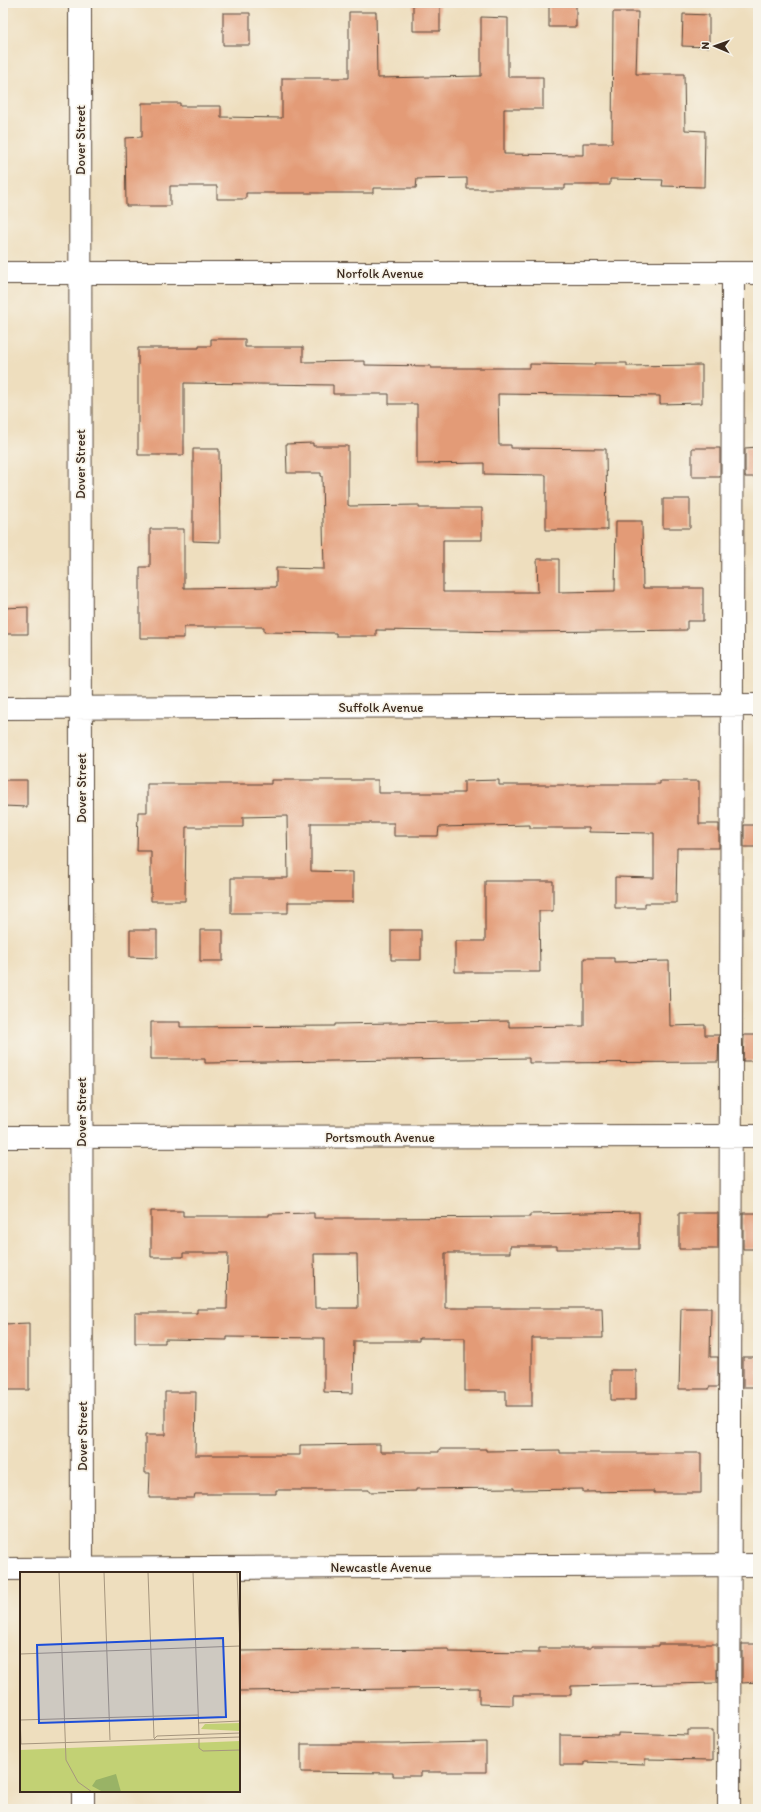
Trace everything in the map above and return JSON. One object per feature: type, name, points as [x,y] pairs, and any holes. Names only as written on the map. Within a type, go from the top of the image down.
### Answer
[{"type":"street","name":"Dover Street","points":[[80,3],[82,1571]]},
{"type":"street","name":"Norfolk Avenue","points":[[3,273],[758,274]]},
{"type":"street","points":[[729,1809],[733,274]]},
{"type":"street","name":"Suffolk Avenue","points":[[3,708],[758,705]]},
{"type":"street","name":"Portsmouth Avenue","points":[[3,1137],[758,1136]]},
{"type":"street","name":"Newcastle Avenue","points":[[3,1569],[82,1571],[758,1565]]},
{"type":"street","points":[[83,1792],[83,1809]]},
{"type":"building","points":[[413,3],[440,3],[440,31],[413,31]]},
{"type":"building","points":[[549,3],[576,3],[576,27],[549,27]]},
{"type":"building","points":[[349,12],[376,12],[377,78],[481,76],[481,17],[508,18],[508,77],[543,77],[543,109],[504,109],[504,154],[583,155],[583,143],[612,143],[613,12],[638,12],[636,74],[684,74],[685,130],[705,131],[704,187],[662,186],[663,180],[610,179],[610,185],[565,185],[565,189],[467,189],[467,178],[417,179],[416,188],[373,188],[373,193],[246,193],[246,199],[217,199],[217,186],[170,186],[170,206],[126,206],[125,138],[142,137],[142,103],[180,103],[180,106],[221,106],[221,117],[282,118],[282,78],[349,78]]},
{"type":"building","points":[[223,13],[250,13],[250,45],[223,45]]},
{"type":"building","points":[[683,14],[709,15],[709,47],[682,46]]},
{"type":"building","points":[[211,339],[245,339],[245,347],[303,347],[303,362],[365,361],[365,365],[431,366],[431,368],[530,368],[530,364],[594,365],[595,363],[627,363],[627,366],[702,365],[702,403],[660,404],[660,396],[498,394],[499,445],[511,445],[511,448],[606,449],[607,530],[546,530],[546,475],[484,474],[484,463],[417,464],[417,404],[389,404],[389,394],[333,394],[333,385],[184,383],[184,455],[138,455],[138,348],[199,348],[199,346],[211,346]]},
{"type":"building","points":[[313,443],[313,446],[348,446],[348,505],[350,506],[419,505],[419,508],[482,508],[482,540],[443,540],[443,592],[538,592],[537,559],[559,559],[559,592],[615,591],[616,521],[642,521],[643,588],[703,588],[703,621],[687,621],[687,630],[521,632],[376,630],[376,636],[336,636],[336,633],[264,632],[264,627],[184,627],[184,638],[140,638],[140,567],[150,567],[150,529],[184,529],[184,588],[276,587],[276,568],[324,569],[321,473],[287,473],[286,444]]},
{"type":"building","points":[[758,447],[758,477],[745,477],[745,448]]},
{"type":"building","points":[[692,448],[720,448],[720,477],[692,477]]},
{"type":"building","points":[[193,449],[219,449],[220,542],[193,541]]},
{"type":"building","points":[[663,499],[690,499],[690,528],[663,528]]},
{"type":"building","points":[[28,607],[28,634],[3,634],[3,608]]},
{"type":"building","points":[[3,780],[27,780],[27,807],[3,806]]},
{"type":"building","points":[[271,780],[378,780],[378,793],[464,793],[464,781],[499,780],[499,785],[589,785],[660,784],[660,781],[699,781],[699,824],[719,824],[719,848],[677,848],[676,903],[645,903],[645,908],[615,908],[615,877],[654,878],[654,833],[589,832],[589,828],[530,828],[530,825],[439,827],[438,836],[394,836],[394,823],[311,823],[311,871],[353,872],[353,902],[288,902],[288,913],[231,913],[231,878],[288,878],[287,816],[243,817],[243,827],[186,827],[185,901],[151,901],[151,851],[137,851],[138,812],[147,812],[147,784],[271,784]]},
{"type":"building","points":[[744,825],[758,825],[758,847],[744,847]]},
{"type":"building","points":[[485,881],[553,881],[553,911],[539,911],[540,972],[455,972],[455,941],[485,941]]},
{"type":"building","points":[[130,930],[157,930],[157,958],[130,957]]},
{"type":"building","points":[[200,930],[223,930],[223,961],[200,961]]},
{"type":"building","points":[[391,930],[421,930],[421,960],[391,960]]},
{"type":"building","points":[[584,958],[614,958],[614,962],[669,961],[670,1026],[705,1025],[705,1035],[719,1035],[718,1062],[529,1063],[529,1058],[205,1063],[205,1059],[151,1059],[151,1022],[180,1022],[180,1027],[335,1026],[335,1024],[509,1021],[509,1027],[584,1026]]},
{"type":"building","points":[[744,1035],[758,1035],[758,1061],[743,1061]]},
{"type":"building","points":[[151,1211],[183,1211],[183,1216],[269,1216],[269,1214],[314,1213],[314,1218],[530,1217],[530,1214],[639,1212],[639,1249],[557,1249],[557,1246],[510,1246],[510,1253],[445,1253],[445,1308],[602,1308],[603,1338],[532,1338],[532,1406],[506,1406],[506,1391],[465,1391],[465,1338],[419,1338],[419,1341],[354,1341],[353,1393],[324,1392],[324,1338],[227,1337],[227,1340],[165,1339],[165,1343],[135,1343],[135,1313],[197,1313],[197,1309],[227,1309],[228,1253],[183,1253],[183,1257],[151,1257]],"holes":[[[314,1254],[357,1254],[358,1308],[315,1308]]]},
{"type":"building","points":[[679,1213],[718,1213],[718,1249],[679,1249]]},
{"type":"building","points":[[743,1213],[758,1213],[758,1249],[743,1249]]},
{"type":"building","points":[[681,1308],[711,1308],[710,1357],[718,1357],[718,1387],[709,1387],[709,1389],[679,1389]]},
{"type":"building","points":[[29,1323],[29,1390],[3,1390],[3,1324]]},
{"type":"building","points":[[743,1357],[758,1357],[758,1387],[743,1387]]},
{"type":"building","points":[[611,1370],[636,1370],[636,1400],[611,1400]]},
{"type":"building","points":[[165,1392],[196,1392],[195,1455],[300,1455],[300,1445],[380,1444],[380,1452],[439,1452],[439,1449],[486,1449],[486,1451],[560,1450],[560,1453],[701,1453],[701,1493],[654,1493],[654,1491],[583,1492],[583,1489],[514,1490],[514,1488],[416,1489],[416,1491],[369,1492],[369,1490],[276,1490],[276,1494],[195,1494],[194,1498],[149,1498],[150,1473],[145,1473],[145,1435],[165,1435]]},
{"type":"building","points":[[659,1644],[717,1644],[717,1683],[571,1686],[571,1695],[513,1695],[513,1705],[479,1704],[479,1688],[240,1691],[240,1651],[448,1649],[449,1652],[539,1653],[539,1648],[659,1646]]},
{"type":"building","points":[[742,1644],[758,1644],[758,1682],[742,1683]]},
{"type":"building","points":[[688,1730],[713,1730],[713,1760],[645,1759],[645,1764],[585,1762],[585,1765],[560,1765],[560,1735],[618,1736],[618,1733],[688,1735]]},
{"type":"building","points":[[486,1742],[486,1772],[421,1772],[421,1776],[393,1776],[393,1773],[301,1772],[301,1744]]}]
